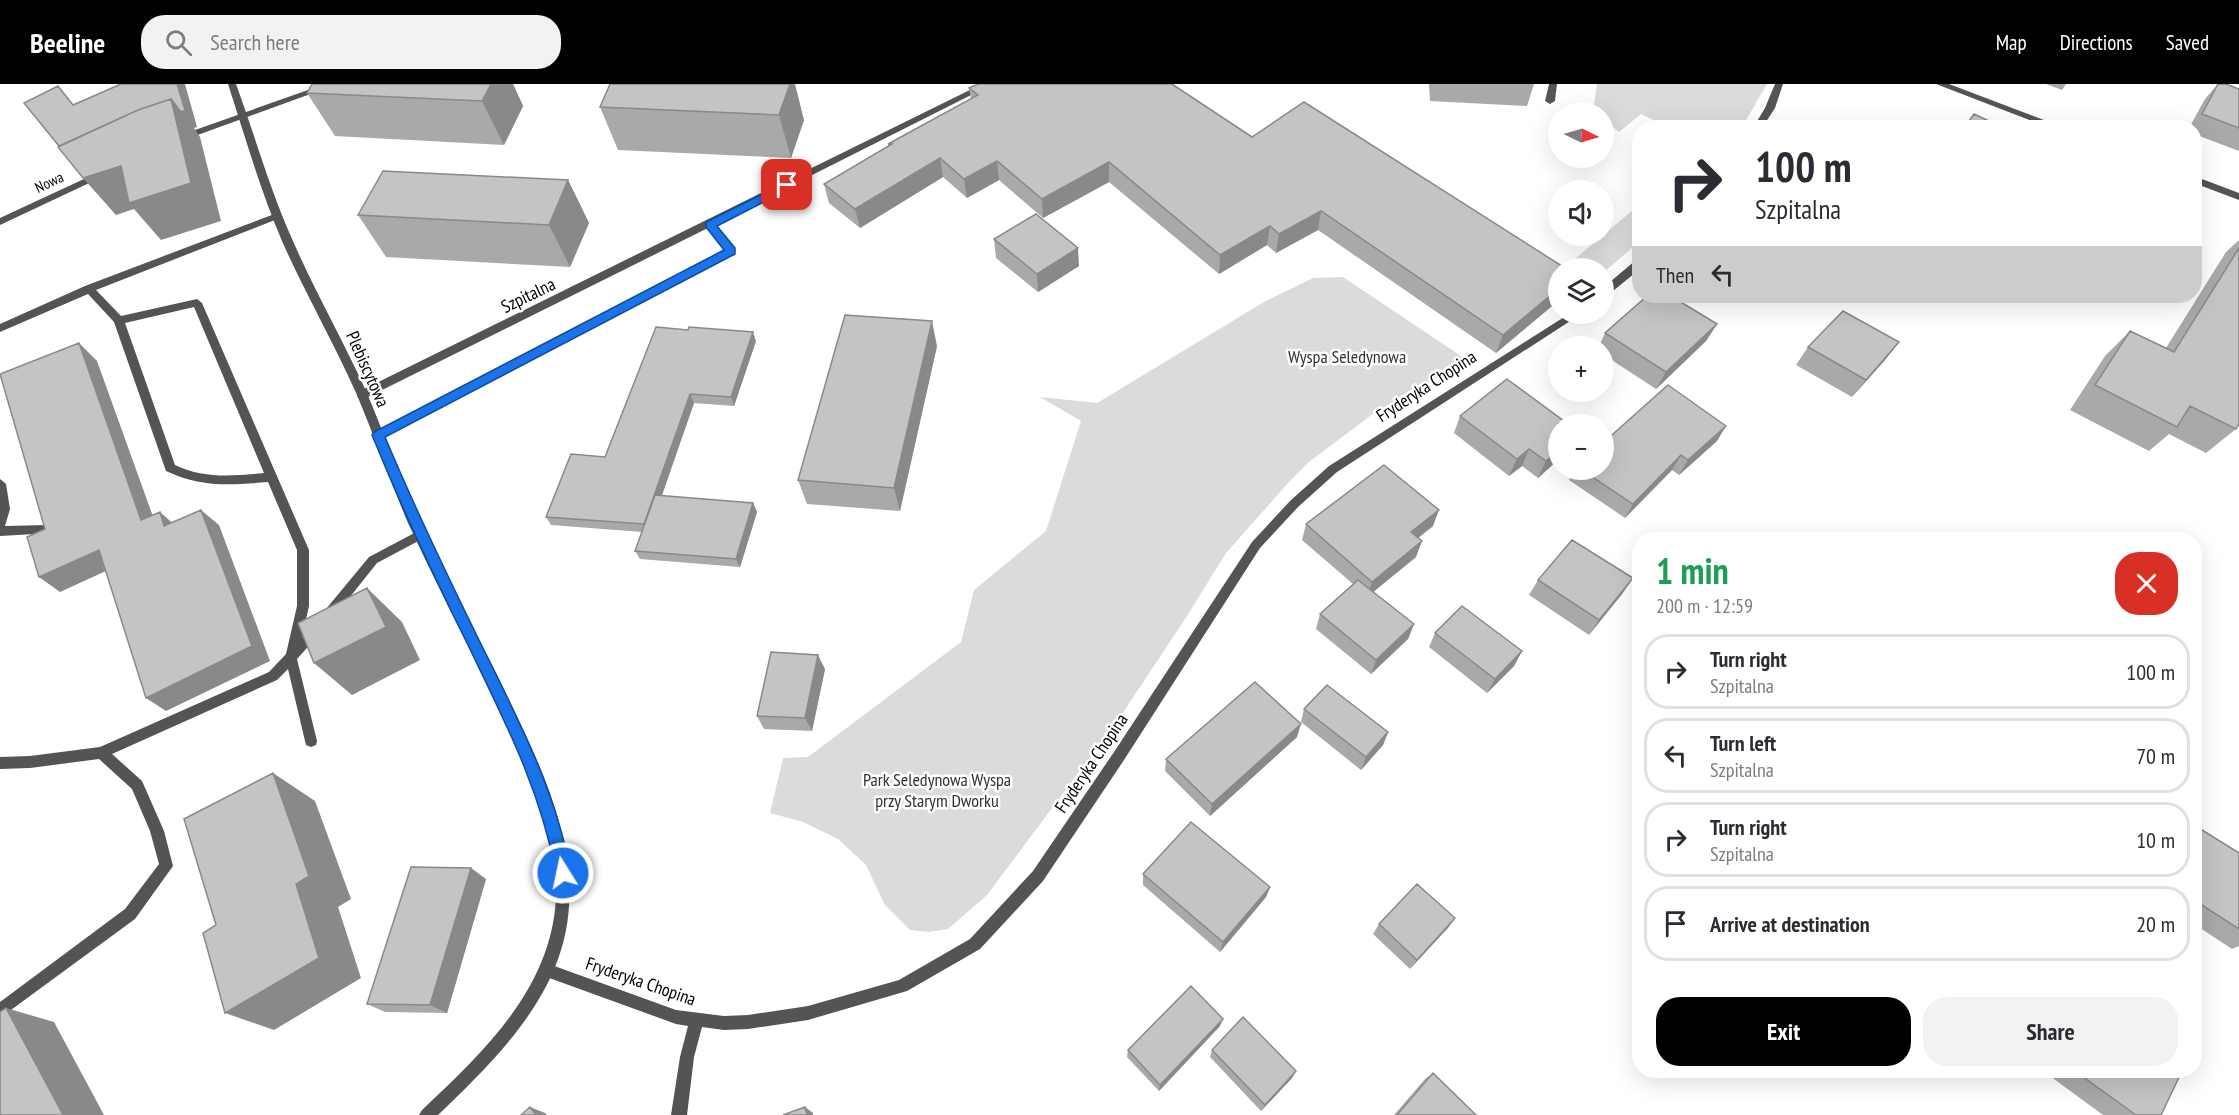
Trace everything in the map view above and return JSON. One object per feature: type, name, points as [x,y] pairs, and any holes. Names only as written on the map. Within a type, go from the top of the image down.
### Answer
[{"type":"street","name":"Plebiscytowa","points":[[232,84],[277,216],[362,395],[420,536],[527,752],[556,831],[563,873],[562,911],[555,944],[546,970],[531,1001],[510,1034],[427,1115]]},
{"type":"street","points":[[176,140],[334,84]]},
{"type":"street","name":"Szpitalna","points":[[362,395],[989,84]]},
{"type":"street","points":[[1550,102],[1553,84]]},
{"type":"street","points":[[1762,120],[1770,108],[1779,84]]},
{"type":"street","points":[[1940,84],[2039,120]]},
{"type":"street","name":"Nowa","points":[[0,222],[113,169]]},
{"type":"street","points":[[2202,182],[2239,197]]},
{"type":"street","points":[[0,328],[89,289],[277,216]]},
{"type":"street","points":[[378,435],[731,251],[710,224]]},
{"type":"street","points":[[1614,284],[1632,269]]},
{"type":"street","points":[[89,289],[119,320],[170,468],[187,477],[211,482],[271,477]]},
{"type":"street","points":[[119,320],[197,303],[303,550],[303,606],[291,658],[311,741]]},
{"type":"street","name":"Fryderyka Chopina","points":[[546,970],[676,1017],[696,1021],[748,1022],[808,1013],[902,986],[975,944],[1038,876],[1256,545],[1294,504],[1333,469],[1560,324]]},
{"type":"street","points":[[0,484],[4,509],[0,524]]},
{"type":"street","points":[[0,531],[48,530]]},
{"type":"street","points":[[0,763],[30,762],[101,753],[273,676],[307,642],[373,560],[420,536]]},
{"type":"street","points":[[0,1011],[130,914],[166,866],[157,831],[137,785],[101,753]]},
{"type":"street","points":[[679,1115],[687,1057],[696,1021]]},
{"type":"green space","points":[[1597,84],[1767,84],[1746,120],[1653,120],[1641,114],[1619,132],[1614,128],[1614,102],[1594,102]]},
{"type":"green space","points":[[1632,211],[1632,248],[1614,263],[1614,258],[1576,258],[1590,246],[1614,246],[1614,226]]},
{"type":"green space","name":"Park Seledynowa Wyspa przy Starym Dworku","points":[[1343,277],[1467,360],[1374,413],[1309,462],[1289,482],[1226,553],[1120,717],[987,895],[948,929],[929,932],[910,930],[885,905],[866,865],[838,839],[803,822],[770,813],[783,758],[808,757],[961,642],[974,590],[1046,531],[1081,421],[1040,397],[1097,403],[1264,302],[1313,278]]},
{"type":"building","points":[[121,84],[177,84],[185,110],[181,112],[171,99],[138,110],[59,146],[24,103],[58,86],[73,105]]},
{"type":"building","points":[[312,84],[491,84],[482,101],[307,93]]},
{"type":"building","points":[[610,84],[790,84],[779,115],[600,107]]},
{"type":"building","points":[[978,84],[1172,84],[1252,137],[1304,102],[1549,258],[1548,297],[1503,335],[1321,211],[1279,234],[1270,226],[1220,255],[1109,162],[1042,199],[997,161],[964,179],[940,158],[855,209],[824,184],[892,144],[888,144],[978,95],[969,88]]},
{"type":"building","points":[[2218,84],[2226,84],[2239,89],[2239,128],[2202,114]]},
{"type":"building","points":[[171,99],[191,183],[129,203],[121,166],[83,178],[58,147],[138,110]]},
{"type":"building","points":[[1974,114],[1987,120],[1970,120]]},
{"type":"building","points":[[383,171],[568,180],[549,225],[358,215]]},
{"type":"building","points":[[1036,214],[1078,248],[1037,274],[994,239]]},
{"type":"building","points":[[2239,248],[2239,424],[2236,429],[2190,406],[2177,427],[2095,385],[2130,331],[2174,352]]},
{"type":"building","points":[[1639,303],[1682,303],[1717,324],[1666,372],[1614,339],[1614,336],[1605,333]]},
{"type":"building","points":[[1843,311],[1899,342],[1866,380],[1808,347]]},
{"type":"building","points":[[845,315],[932,321],[894,488],[798,480]]},
{"type":"building","points":[[656,327],[753,332],[731,397],[690,394],[644,524],[546,517],[571,454],[605,457]]},
{"type":"building","points":[[79,343],[141,520],[160,512],[164,526],[201,510],[252,646],[146,698],[99,550],[39,577],[27,537],[45,529],[0,374]]},
{"type":"building","points":[[1507,379],[1554,414],[1548,414],[1548,459],[1546,461],[1529,449],[1517,459],[1460,416]]},
{"type":"building","points":[[1668,385],[1726,426],[1688,460],[1681,455],[1633,504],[1597,480],[1614,480],[1614,433]]},
{"type":"building","points":[[1384,465],[1439,510],[1411,532],[1422,541],[1372,582],[1306,524]]},
{"type":"building","points":[[655,495],[753,503],[736,559],[635,551]]},
{"type":"building","points":[[1572,540],[1632,577],[1599,620],[1538,580]]},
{"type":"building","points":[[1358,580],[1414,624],[1376,660],[1320,614]]},
{"type":"building","points":[[367,588],[386,627],[314,663],[298,623]]},
{"type":"building","points":[[1462,606],[1522,651],[1495,679],[1435,633]]},
{"type":"building","points":[[771,652],[818,655],[805,718],[757,716]]},
{"type":"building","points":[[1255,682],[1301,724],[1212,804],[1166,759]]},
{"type":"building","points":[[1327,685],[1388,732],[1366,757],[1304,709]]},
{"type":"building","points":[[273,773],[309,876],[296,884],[319,958],[225,1013],[203,933],[216,925],[184,819]]},
{"type":"building","points":[[1191,822],[1270,887],[1223,942],[1143,874]]},
{"type":"building","points":[[2202,830],[2239,853],[2239,929],[2202,905]]},
{"type":"building","points":[[411,867],[471,868],[430,1005],[367,1004]]},
{"type":"building","points":[[1417,884],[1455,918],[1417,960],[1379,924]]},
{"type":"building","points":[[1191,986],[1223,1019],[1160,1085],[1128,1050]]},
{"type":"building","points":[[6,1008],[63,1115],[0,1115],[0,1012]]},
{"type":"building","points":[[1243,1017],[1296,1071],[1265,1105],[1212,1050]]},
{"type":"building","points":[[1433,1073],[1476,1115],[1397,1115]]},
{"type":"building","points":[[2085,1078],[2179,1078],[2161,1115],[2136,1115]]},
{"type":"building","points":[[530,1107],[536,1115],[521,1115]]},
{"type":"building","points":[[805,1107],[807,1115],[783,1115]]},
{"type":"route","points":[[563,873],[556,831],[527,752],[413,520],[378,435],[731,251],[710,224],[787,185]]},
{"type":"park label","name":"Wyspa Seledynowa","points":[[1347,356]]}]
